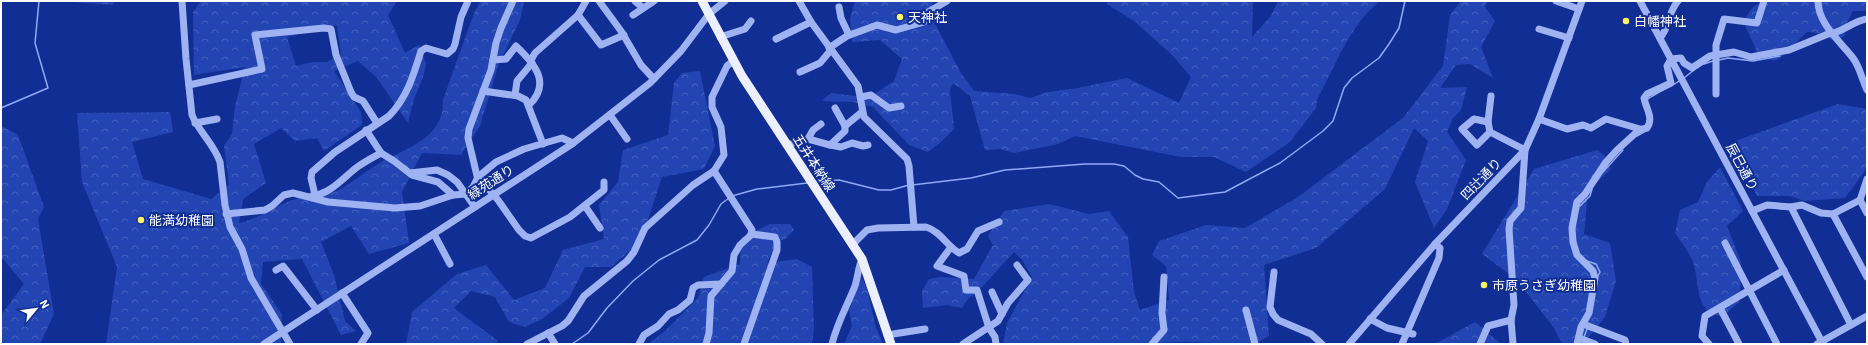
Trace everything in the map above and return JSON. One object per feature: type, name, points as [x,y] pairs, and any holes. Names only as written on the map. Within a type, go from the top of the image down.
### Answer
[{"type":"main road","name":"五井本納線","points":[[702,1],[733,61],[862,259],[889,340]]},
{"type":"street","points":[[182,1],[192,115],[196,124],[212,146],[220,162],[226,214],[230,227],[242,249],[251,278],[290,344]]},
{"type":"street","points":[[315,196],[311,178],[312,172],[335,152],[395,110],[410,86],[421,50],[426,48],[447,54],[453,49],[461,17],[468,1]]},
{"type":"street","points":[[512,1],[496,43],[493,60],[471,123],[468,138],[478,177],[494,195],[519,230],[525,236],[530,238],[570,217],[585,206],[604,190],[604,182]]},
{"type":"street","points":[[515,95],[517,81],[532,62],[535,53],[578,15],[585,3],[595,1]]},
{"type":"street","points":[[599,1],[624,35],[641,65],[654,80]]},
{"type":"street","points":[[635,1],[643,8]]},
{"type":"street","points":[[633,15],[654,1]]},
{"type":"street","name":"緑苑通り","points":[[264,344],[573,143],[654,80],[681,51],[709,14],[725,1]]},
{"type":"street","points":[[799,1],[811,22],[858,86],[864,117],[879,134],[907,159],[914,227]]},
{"type":"street","points":[[800,72],[820,63],[830,49],[849,35],[877,25],[896,30],[924,22],[928,12],[947,1]]},
{"type":"street","points":[[1556,1],[1579,9]]},
{"type":"street","name":"四辻通り","points":[[1349,344],[1435,244],[1525,150],[1539,120],[1582,1]]},
{"type":"street","name":"辰巳通り","points":[[1640,1],[1784,270],[1820,343]]},
{"type":"street","points":[[1660,38],[1665,34],[1671,10],[1678,1]]},
{"type":"street","points":[[1716,94],[1716,46],[1724,19],[1757,22],[1764,1]]},
{"type":"street","points":[[1818,1],[1820,15],[1845,50],[1854,59],[1867,90]]},
{"type":"street","points":[[840,7],[841,18],[849,35]]},
{"type":"street","points":[[578,15],[601,45],[624,35]]},
{"type":"street","points":[[1539,120],[1567,129],[1583,125],[1590,128],[1606,119],[1640,129],[1647,128],[1650,120],[1650,114],[1644,98],[1647,94],[1671,83],[1667,66],[1671,59],[1681,58],[1684,63],[1692,68],[1710,56],[1734,52],[1751,57],[1789,50],[1828,34],[1834,34],[1857,21],[1867,20]]},
{"type":"street","points":[[720,37],[745,29],[751,21]]},
{"type":"street","points":[[776,39],[811,22]]},
{"type":"street","points":[[189,85],[262,70],[256,35],[324,28],[331,29],[336,54],[351,92],[354,97],[363,101],[377,123]]},
{"type":"street","points":[[1539,29],[1569,38]]},
{"type":"street","points":[[493,60],[506,59],[516,46],[532,62],[540,80],[537,96],[529,105]]},
{"type":"street","points":[[527,344],[568,321],[584,296],[627,261],[634,252],[646,228],[693,185],[714,171],[724,155],[721,127],[712,107],[712,97],[727,66],[733,61]]},
{"type":"street","points":[[483,91],[515,95],[526,100],[543,144]]},
{"type":"street","points":[[861,97],[871,95],[889,108],[901,106]]},
{"type":"street","points":[[1490,132],[1488,122],[1491,96]]},
{"type":"street","points":[[830,145],[845,131],[845,126],[835,108]]},
{"type":"street","points":[[845,126],[862,112]]},
{"type":"street","points":[[610,115],[626,139]]},
{"type":"street","points":[[196,124],[217,119]]},
{"type":"street","points":[[1488,122],[1474,119],[1462,129],[1477,145],[1490,132]]},
{"type":"street","points":[[808,139],[820,124]]},
{"type":"street","points":[[1595,344],[1578,341],[1583,324],[1589,313],[1595,278],[1593,271],[1577,255],[1573,242],[1572,228],[1577,202],[1586,194],[1606,162],[1640,129]]},
{"type":"street","points":[[366,130],[380,153],[410,173],[438,182],[453,196]]},
{"type":"street","points":[[1490,132],[1525,150],[1521,208],[1510,221],[1509,229],[1514,306],[1511,320],[1513,344]]},
{"type":"street","points":[[226,214],[265,210],[276,204],[284,195],[293,193],[328,202],[395,208],[420,206],[453,196],[466,194],[473,187],[478,177],[507,155],[562,138],[573,143]]},
{"type":"street","points":[[787,145],[808,139],[830,145],[841,146],[852,143],[863,146],[868,145]]},
{"type":"street","points":[[307,196],[315,196],[334,187],[362,163],[380,153]]},
{"type":"street","points":[[410,173],[437,170],[448,175],[457,182],[475,206]]},
{"type":"street","points":[[714,171],[752,230],[752,234]]},
{"type":"street","points":[[1752,211],[1767,205],[1790,207],[1802,205],[1821,213],[1833,214],[1860,200],[1867,179]]},
{"type":"street","points":[[1860,200],[1867,213]]},
{"type":"street","points":[[585,206],[600,228]]},
{"type":"street","points":[[1790,207],[1851,325]]},
{"type":"street","points":[[1833,214],[1867,276]]},
{"type":"street","points":[[852,245],[867,230],[878,228],[914,227],[933,229],[959,253],[967,249],[978,231],[999,222]]},
{"type":"street","points":[[434,234],[450,264]]},
{"type":"street","points":[[706,344],[710,332],[711,296],[732,271],[734,255],[740,245],[752,234]]},
{"type":"street","points":[[744,344],[777,250],[777,242],[774,237],[752,234]]},
{"type":"street","points":[[1725,243],[1777,344]]},
{"type":"street","points":[[1402,344],[1410,334],[1439,258],[1440,248],[1435,244]]},
{"type":"street","points":[[951,247],[937,266],[964,276],[966,290],[977,290],[989,328],[995,337],[996,344]]},
{"type":"street","points":[[832,344],[835,330],[856,284],[858,268],[862,259]]},
{"type":"street","points":[[963,344],[998,321],[1008,303],[1028,280],[1017,265]]},
{"type":"street","points":[[276,270],[283,266],[317,310]]},
{"type":"street","points":[[1709,344],[1702,336],[1705,316],[1784,270]]},
{"type":"street","points":[[1274,272],[1270,307],[1273,314],[1278,320],[1311,334],[1322,344]]},
{"type":"street","points":[[1152,344],[1164,330],[1162,313],[1164,277]]},
{"type":"street","points":[[639,344],[644,335],[658,326],[669,314],[678,310],[690,300],[693,288],[698,285],[721,284]]},
{"type":"street","points":[[992,292],[1002,314]]},
{"type":"street","points":[[342,293],[368,333],[361,344]]},
{"type":"street","points":[[1720,308],[1739,344]]},
{"type":"street","points":[[1246,310],[1255,344]]},
{"type":"street","points":[[1820,343],[1867,316]]},
{"type":"street","points":[[1370,319],[1387,328],[1410,334]]},
{"type":"street","points":[[1480,344],[1488,326],[1511,320]]},
{"type":"street","points":[[1583,324],[1625,340],[1626,344]]},
{"type":"street","points":[[889,340],[925,329]]},
{"type":"street","points":[[548,333],[555,344]]},
{"type":"green space","points":[[61,1],[116,1],[113,5]]},
{"type":"green space","points":[[201,1],[397,1],[388,15],[405,53],[419,45],[426,64],[423,77],[414,99],[408,123],[377,78],[358,61],[334,71],[361,112],[362,125],[324,151],[317,138],[295,141],[281,128],[254,144],[266,183],[243,199],[239,223],[253,219],[292,200],[334,192],[346,186],[378,164],[421,141],[437,124],[442,113],[443,100],[474,13],[481,1],[524,1],[520,20],[498,66],[480,126],[461,155],[422,153],[402,192],[409,243],[369,254],[351,226],[321,242],[334,275],[345,321],[356,331],[341,335],[302,259],[263,262],[261,284],[282,314],[281,344],[106,344],[117,267],[82,182],[77,113],[170,112],[173,132],[132,142],[143,179],[211,199],[229,185],[224,146],[232,134],[235,106],[245,67],[194,75],[193,12]],"holes":[[[337,25],[341,54],[327,62],[313,62],[296,66],[287,37]]]},
{"type":"green space","points":[[855,1],[932,1],[934,22],[961,73],[974,91],[1014,94],[1030,98],[1048,92],[1078,88],[1127,78],[1179,103],[1191,77],[1171,54],[1134,21],[1107,4],[1108,1],[1253,1],[1252,37],[1271,16],[1278,1],[1380,1],[1360,21],[1337,60],[1317,100],[1316,108],[1290,142],[1246,172],[1214,157],[1181,157],[1075,136],[1058,144],[1014,153],[1000,149],[985,150],[970,96],[953,83],[950,90],[954,129],[928,152],[909,145],[873,107],[853,102],[822,101],[831,93],[864,97],[873,95],[894,81],[902,59],[880,40],[852,42],[850,19]]},
{"type":"green space","points":[[1461,1],[1487,1],[1485,7],[1495,21],[1481,47],[1493,78],[1470,64],[1456,65],[1440,88],[1467,87],[1461,110],[1453,118],[1447,132],[1466,160],[1447,209],[1434,228],[1415,182],[1428,141],[1414,128],[1385,189],[1316,248],[1264,265],[1269,336],[1263,340],[1252,344],[1177,342],[1153,344],[1003,344],[1007,323],[1032,277],[1022,260],[1014,252],[981,288],[968,299],[962,308],[947,305],[923,308],[922,291],[929,279],[940,277],[974,279],[993,245],[988,236],[1004,211],[1049,204],[1089,214],[1109,211],[1128,237],[1134,292],[1140,310],[1169,300],[1166,266],[1152,255],[1159,241],[1206,225],[1245,228],[1298,197],[1403,118],[1443,66],[1450,15]]},
{"type":"green space","points":[[1764,1],[1867,1],[1867,11],[1853,11],[1846,24],[1845,35],[1837,41],[1816,33],[1807,32],[1783,56],[1776,60],[1772,60],[1760,58],[1743,21],[1753,7]]},
{"type":"green space","points":[[700,71],[715,146],[704,169],[662,177],[641,241],[611,267],[585,267],[569,298],[542,319],[525,327],[509,322],[495,297],[471,291],[454,308],[497,340],[497,344],[406,344],[412,312],[457,274],[486,265],[514,300],[545,288],[563,250],[604,239],[599,205],[618,182],[623,150],[668,135],[674,83],[682,73]]},
{"type":"green space","points":[[1838,104],[1867,109],[1867,168],[1845,198],[1805,201],[1790,196],[1757,196],[1734,148],[1738,140]]},
{"type":"green space","points":[[1,126],[18,135],[44,207],[38,219],[54,314],[40,344],[1,344],[1,315],[24,284],[3,259],[1,259]]},
{"type":"green space","points":[[1597,150],[1604,155],[1611,169],[1588,191],[1584,234],[1610,243],[1616,281],[1605,317],[1587,339],[1580,344],[1562,344],[1554,328],[1517,280],[1482,254],[1534,169]]},
{"type":"green space","points":[[1720,167],[1743,211],[1727,226],[1741,262],[1740,301],[1722,317],[1713,314],[1706,309],[1702,303],[1693,262],[1675,233],[1680,210],[1698,202],[1707,182]]},
{"type":"green space","points":[[770,224],[790,224],[794,230],[785,239],[777,242],[767,263],[797,259],[812,267],[814,328],[812,344],[648,344],[665,331],[698,298],[704,277],[740,264],[741,238]]},
{"type":"green space","points":[[862,278],[867,288],[875,325],[883,344],[844,344],[852,326],[849,310]]},
{"type":"green space","points":[[1475,322],[1501,344],[1435,344]]},
{"type":"waterway","points":[[1,108],[48,88],[35,43],[39,1]]},
{"type":"waterway","points":[[912,185],[971,178],[1005,170],[1085,164],[1114,164],[1124,166],[1135,175],[1143,179],[1159,182],[1178,198],[1225,192],[1280,163],[1323,131],[1333,121],[1344,88],[1352,78],[1379,58],[1399,28],[1405,1]]},
{"type":"waterway","points":[[1719,60],[1728,58],[1753,61],[1780,56]]},
{"type":"waterway","points":[[1704,64],[1713,61]]},
{"type":"waterway","points":[[1684,78],[1694,70]]},
{"type":"waterway","points":[[1647,100],[1679,81]]},
{"type":"waterway","points":[[1637,136],[1644,132]]},
{"type":"waterway","points":[[1603,172],[1623,150]]},
{"type":"waterway","points":[[816,182],[839,180],[879,190],[891,190],[909,185]]},
{"type":"waterway","points":[[732,196],[757,189],[807,183]]},
{"type":"waterway","points":[[1580,206],[1590,196],[1592,189]]},
{"type":"waterway","points":[[572,344],[588,333],[607,308],[633,281],[659,260],[697,240],[709,225],[721,204],[729,198]]},
{"type":"waterway","points":[[1587,261],[1596,264],[1600,272],[1597,278]]},
{"type":"waterway","points":[[1584,337],[1587,329]]},
{"type":"place","name":"天神社","points":[[900,17]]},
{"type":"place","name":"白幡神社","points":[[1626,21]]},
{"type":"place","name":"能満幼稚園","points":[[141,220]]},
{"type":"place","name":"市原うさぎ幼稚園","points":[[1484,285]]}]
